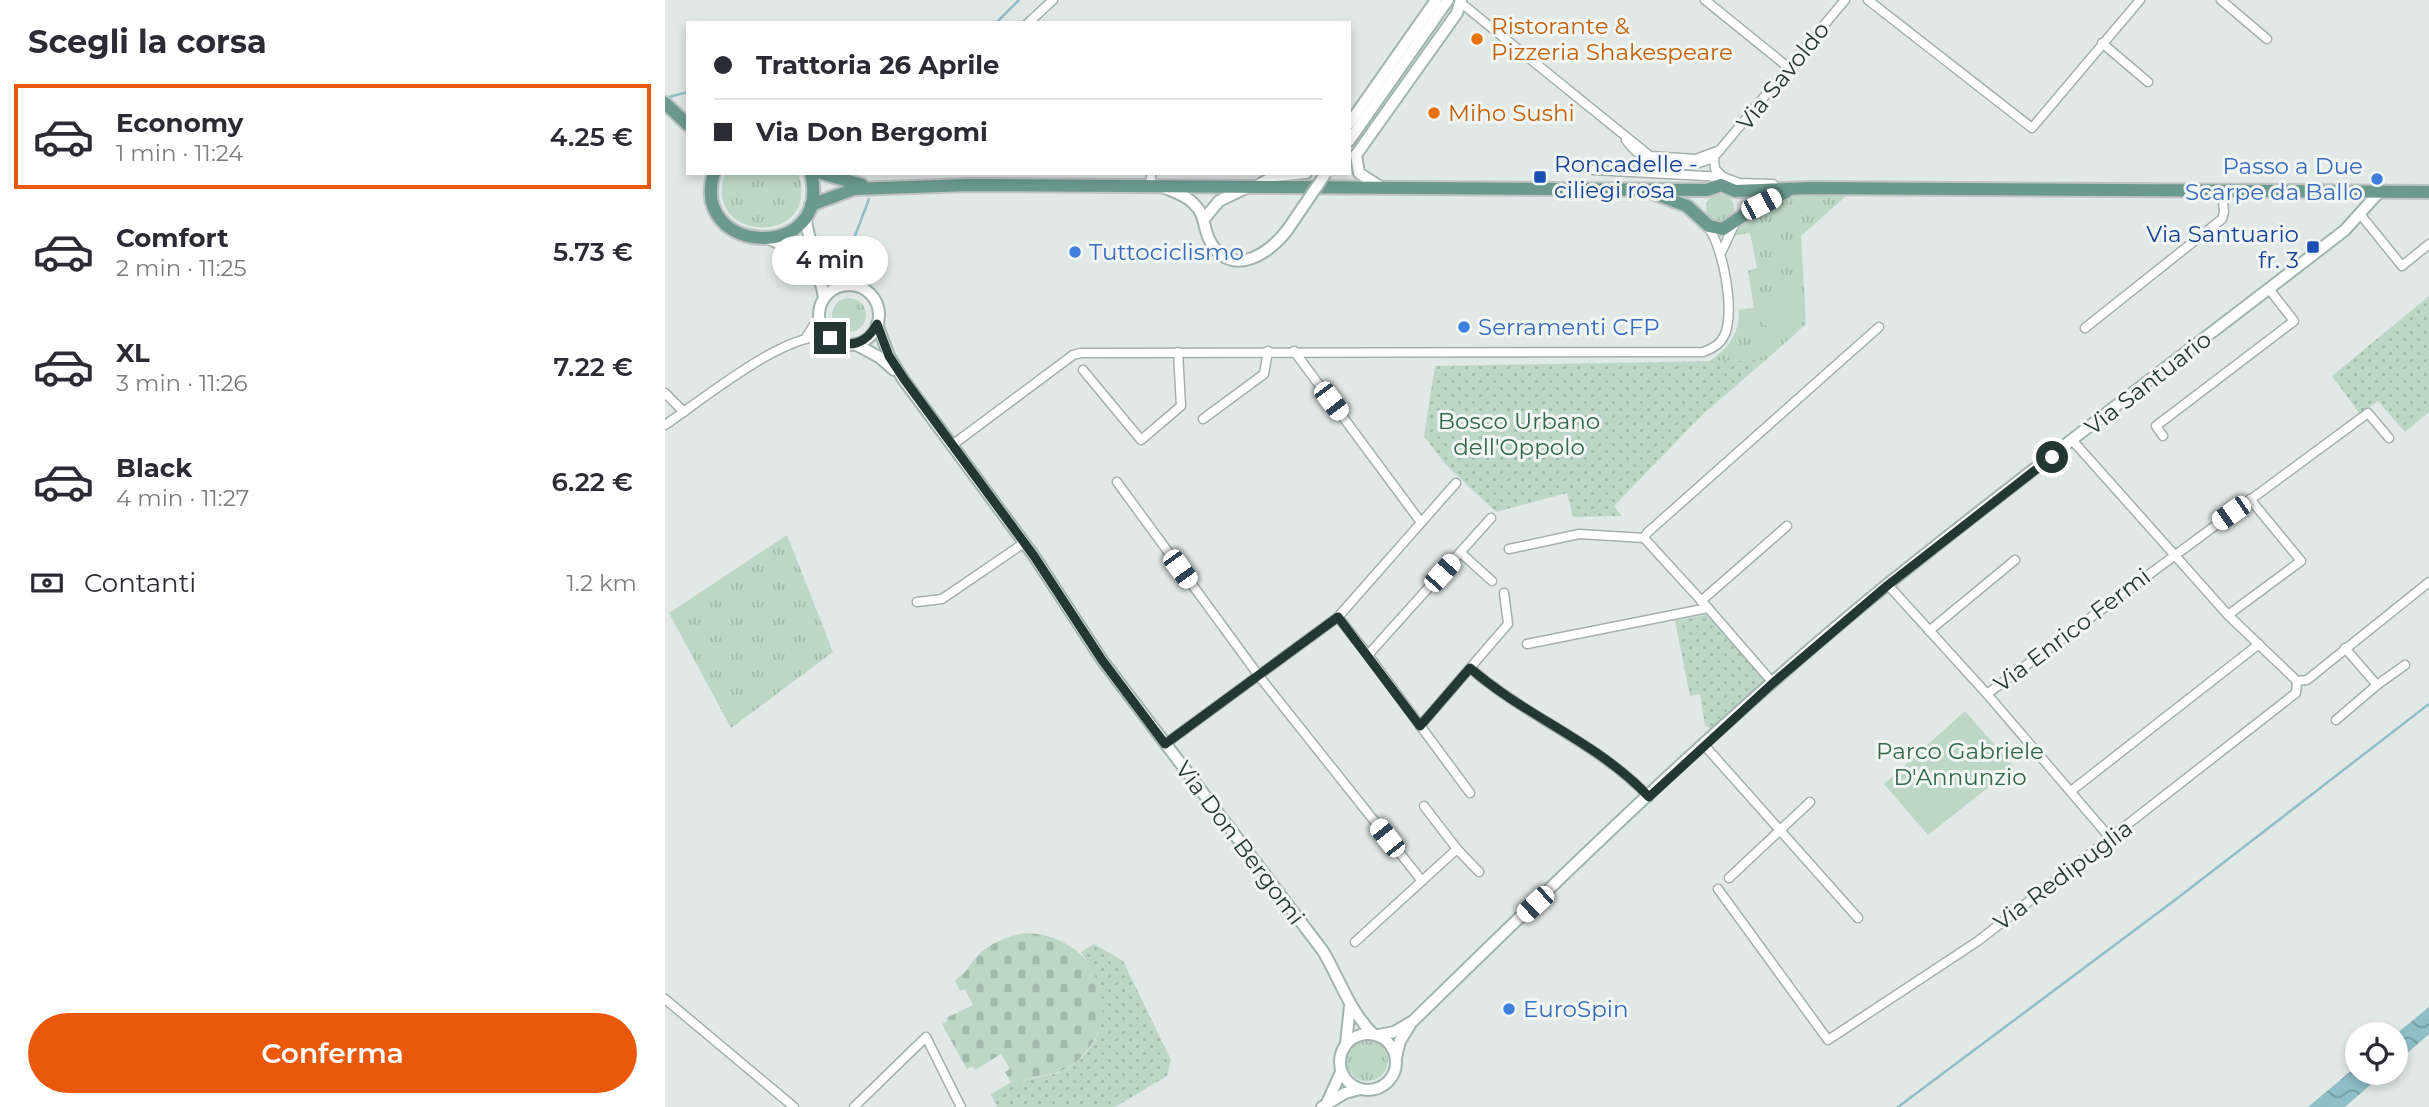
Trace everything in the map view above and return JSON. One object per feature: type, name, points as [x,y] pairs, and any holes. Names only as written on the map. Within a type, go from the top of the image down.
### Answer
[{"type":"main road","points":[[712,175],[713,203],[725,224],[745,237],[768,239],[794,229],[808,210],[838,193],[894,186],[1154,181],[1253,186],[1707,190],[1721,186],[1735,191],[1811,188],[2429,192]]},
{"type":"main road","points":[[808,210],[811,175]]},
{"type":"main road","points":[[826,175],[845,182],[877,187]]},
{"type":"main road","points":[[1641,189],[1675,200],[1716,229],[1797,188]]},
{"type":"main road","points":[[1702,220],[1698,206],[1707,190]]},
{"type":"main road","points":[[1735,191],[1742,203],[1738,220]]},
{"type":"street","points":[[1030,21],[1053,0]]},
{"type":"street","points":[[1353,126],[1400,68],[1448,0]]},
{"type":"street","points":[[1705,0],[1789,68]]},
{"type":"street","name":"Via Savoldo","points":[[1717,154],[1845,0]]},
{"type":"street","points":[[1868,0],[2032,128],[2140,0]]},
{"type":"street","points":[[2221,0],[2267,39]]},
{"type":"street","points":[[1379,186],[1359,173],[1356,155],[1457,13],[1460,1],[1624,138],[1654,158],[1696,159],[1717,154],[1715,169],[1723,177]]},
{"type":"street","points":[[1400,68],[1434,3]]},
{"type":"street","points":[[1353,126],[1434,3]]},
{"type":"street","points":[[2102,44],[2148,82]]},
{"type":"street","points":[[1593,170],[1723,177],[1739,183],[1811,188]]},
{"type":"street","points":[[1205,219],[1219,201],[1275,176],[1285,175]]},
{"type":"street","points":[[1154,181],[1193,203],[1205,219],[1210,241],[1229,258],[1259,257],[1275,246],[1325,175]]},
{"type":"street","points":[[2085,328],[2222,219],[2224,212],[2221,190]]},
{"type":"street","name":"Via Santuario","points":[[1376,1035],[1394,1032],[1413,1021],[1773,683],[1888,585],[2269,289],[2360,214],[2381,191]]},
{"type":"street","points":[[808,210],[808,239],[814,250],[849,285],[831,291],[824,298]]},
{"type":"street","points":[[2360,214],[2402,266],[2429,243]]},
{"type":"street","points":[[951,446],[1073,355],[1091,352],[1703,352],[1713,348],[1725,335],[1729,315],[1721,254],[1712,232],[1702,220]]},
{"type":"street","points":[[1721,254],[1729,231],[1738,220]]},
{"type":"street","points":[[768,239],[789,247],[810,262],[818,273],[824,298],[819,317],[807,336]]},
{"type":"street","name":"Via Don Bergomi","points":[[849,285],[860,287],[872,296],[878,309],[877,324],[889,356],[904,379],[1024,543],[1102,660],[1323,951],[1340,979],[1350,1006],[1376,1035]]},
{"type":"street","points":[[2163,436],[2156,426],[2294,321],[2269,289]]},
{"type":"street","points":[[819,317],[830,338]]},
{"type":"street","points":[[855,344],[865,340],[877,324]]},
{"type":"street","points":[[1644,538],[1879,327]]},
{"type":"street","points":[[665,425],[772,352],[807,336],[830,338]]},
{"type":"street","name":"Via Don Bergomi","points":[[830,338],[842,344],[855,344],[879,357],[904,379]]},
{"type":"street","points":[[1203,419],[1264,374],[1268,351]]},
{"type":"street","points":[[1294,351],[1420,521]]},
{"type":"street","points":[[1083,370],[1141,440],[1181,406],[1178,352]]},
{"type":"street","points":[[665,393],[684,412]]},
{"type":"street","name":"Via Enrico Fermi","points":[[1888,585],[1987,694],[2173,554],[2368,413],[2389,438]]},
{"type":"street","points":[[2073,441],[2228,615],[2297,681]]},
{"type":"street","points":[[1117,482],[1259,676],[1422,881]]},
{"type":"street","points":[[1165,744],[1338,617],[1456,483]]},
{"type":"street","points":[[2228,615],[2301,561],[2250,499]]},
{"type":"street","points":[[1368,655],[1491,518]]},
{"type":"street","points":[[1701,601],[1787,526]]},
{"type":"street","points":[[1509,549],[1579,534],[1644,538],[1773,683]]},
{"type":"street","points":[[917,602],[942,599],[1024,543]]},
{"type":"street","points":[[1461,553],[1492,581]]},
{"type":"street","points":[[1929,631],[2015,560]]},
{"type":"street","name":"Via Redipuglia","points":[[1718,888],[1828,1040],[1978,941],[2297,693],[2297,681],[2307,680],[2429,582]]},
{"type":"street","points":[[1420,726],[1508,624],[1504,593]]},
{"type":"street","points":[[1527,644],[1708,608]]},
{"type":"street","points":[[1338,617],[1470,793]]},
{"type":"street","points":[[2071,791],[2259,644]]},
{"type":"street","points":[[2345,648],[2377,685]]},
{"type":"street","points":[[2336,720],[2405,665]]},
{"type":"street","points":[[1470,668],[1500,695],[1626,772],[1649,797]]},
{"type":"street","points":[[1987,694],[2111,839]]},
{"type":"street","points":[[1705,746],[1859,918]]},
{"type":"street","points":[[1729,878],[1810,802]]},
{"type":"street","points":[[1424,806],[1457,849],[1479,872]]},
{"type":"street","points":[[1355,942],[1457,849]]},
{"type":"street","points":[[665,999],[795,1107]]},
{"type":"street","name":"Via Don Bergomi","points":[[1346,1043],[1350,1006]]},
{"type":"street","name":"Via Santuario","points":[[1396,1057],[1400,1041],[1413,1021]]},
{"type":"street","points":[[1325,1105],[1360,1089],[1369,1090],[1387,1083],[1396,1066],[1396,1057],[1387,1041],[1376,1035],[1354,1037],[1346,1043],[1339,1062],[1341,1072],[1360,1089]]},
{"type":"street","points":[[854,1107],[926,1037],[961,1107]]},
{"type":"street","points":[[1325,1105],[1341,1072]]},
{"type":"green space","points":[[725,175],[798,175],[801,197],[794,214],[779,224],[761,227],[744,224],[729,213],[722,196]]},
{"type":"green space","points":[[1720,194],[1730,198],[1734,208],[1730,218],[1720,222],[1710,218],[1706,208],[1710,198]]},
{"type":"green space","points":[[1843,194],[1845,197],[1801,236],[1806,324],[1766,360],[1710,361],[1732,340],[1739,310],[1754,308],[1748,271],[1757,268],[1750,233],[1731,236],[1750,216],[1780,198]]},
{"type":"green space","points":[[1780,289],[1795,295],[1801,310],[1795,325],[1780,331],[1765,325],[1759,310],[1765,295]]},
{"type":"green space","points":[[2429,296],[2429,412],[2405,432],[2378,401],[2360,414],[2332,376]]},
{"type":"green space","points":[[849,298],[861,303],[866,315],[861,327],[849,332],[837,327],[832,315],[837,303]]},
{"type":"green space","name":"Bosco Urbano dell'Oppolo","points":[[1766,360],[1704,413],[1614,506],[1622,516],[1573,517],[1567,493],[1496,512],[1446,465],[1424,436],[1435,366]]},
{"type":"green space","points":[[787,535],[833,652],[731,728],[669,613]]},
{"type":"green space","points":[[1709,614],[1767,682],[1715,730],[1705,726],[1700,694],[1690,696],[1675,621]]},
{"type":"green space","name":"Parco Gabriele D'Annunzio","points":[[1965,711],[2014,767],[1928,835],[1884,784]]},
{"type":"green space","points":[[1025,933],[1048,936],[1068,945],[1084,958],[1096,974],[1103,993],[1104,1014],[1098,1034],[1075,1062],[1059,1072],[1017,1084],[1015,1081],[1011,1082],[1005,1072],[1010,1069],[1001,1054],[975,1070],[972,1066],[967,1069],[942,1024],[947,1021],[946,1018],[973,1005],[965,989],[960,991],[955,980],[991,945]]},
{"type":"green space","points":[[1094,944],[1123,961],[1171,1060],[1167,1076],[1115,1107],[997,1107],[991,1094],[1015,1080],[1017,1084],[1064,1070],[1092,1046],[1099,1032],[1102,1000],[1091,967],[1081,952]]},
{"type":"green space","points":[[1367,1039],[1382,1045],[1388,1060],[1382,1075],[1367,1081],[1352,1075],[1346,1060],[1352,1045]]},
{"type":"water","points":[[2429,1007],[2429,1034],[2408,1052],[2408,1024]]},
{"type":"water","points":[[2345,1076],[2345,1085],[2370,1085],[2345,1107],[2308,1107]]},
{"type":"waterway","points":[[998,21],[1019,0]]},
{"type":"waterway","points":[[665,98],[686,93]]},
{"type":"waterway","points":[[842,270],[869,199]]},
{"type":"waterway","points":[[1898,1107],[2175,900],[2429,704]]},
{"type":"place","name":"Ristorante & Pizzeria Shakespeare","points":[[1477,39]]},
{"type":"place","name":"Miho Sushi","points":[[1434,113]]},
{"type":"place","name":"Roncadelle - ciliegi rosa","points":[[1540,177]]},
{"type":"place","name":"Passo a Due Scarpe da Ballo","points":[[2377,179]]},
{"type":"place","name":"Via Santuario fr. 3","points":[[2313,247]]},
{"type":"place","name":"Tuttociclismo","points":[[1075,252]]},
{"type":"place","name":"Serramenti CFP","points":[[1464,327]]},
{"type":"place","name":"EuroSpin","points":[[1509,1009]]},
{"type":"route","points":[[830,338],[842,344],[855,344],[865,340],[877,324],[889,356],[904,379],[1034,556],[1102,660],[1165,744],[1338,617],[1420,726],[1470,668],[1500,695],[1626,772],[1649,797],[1773,683],[1888,585],[2052,457]]}]
